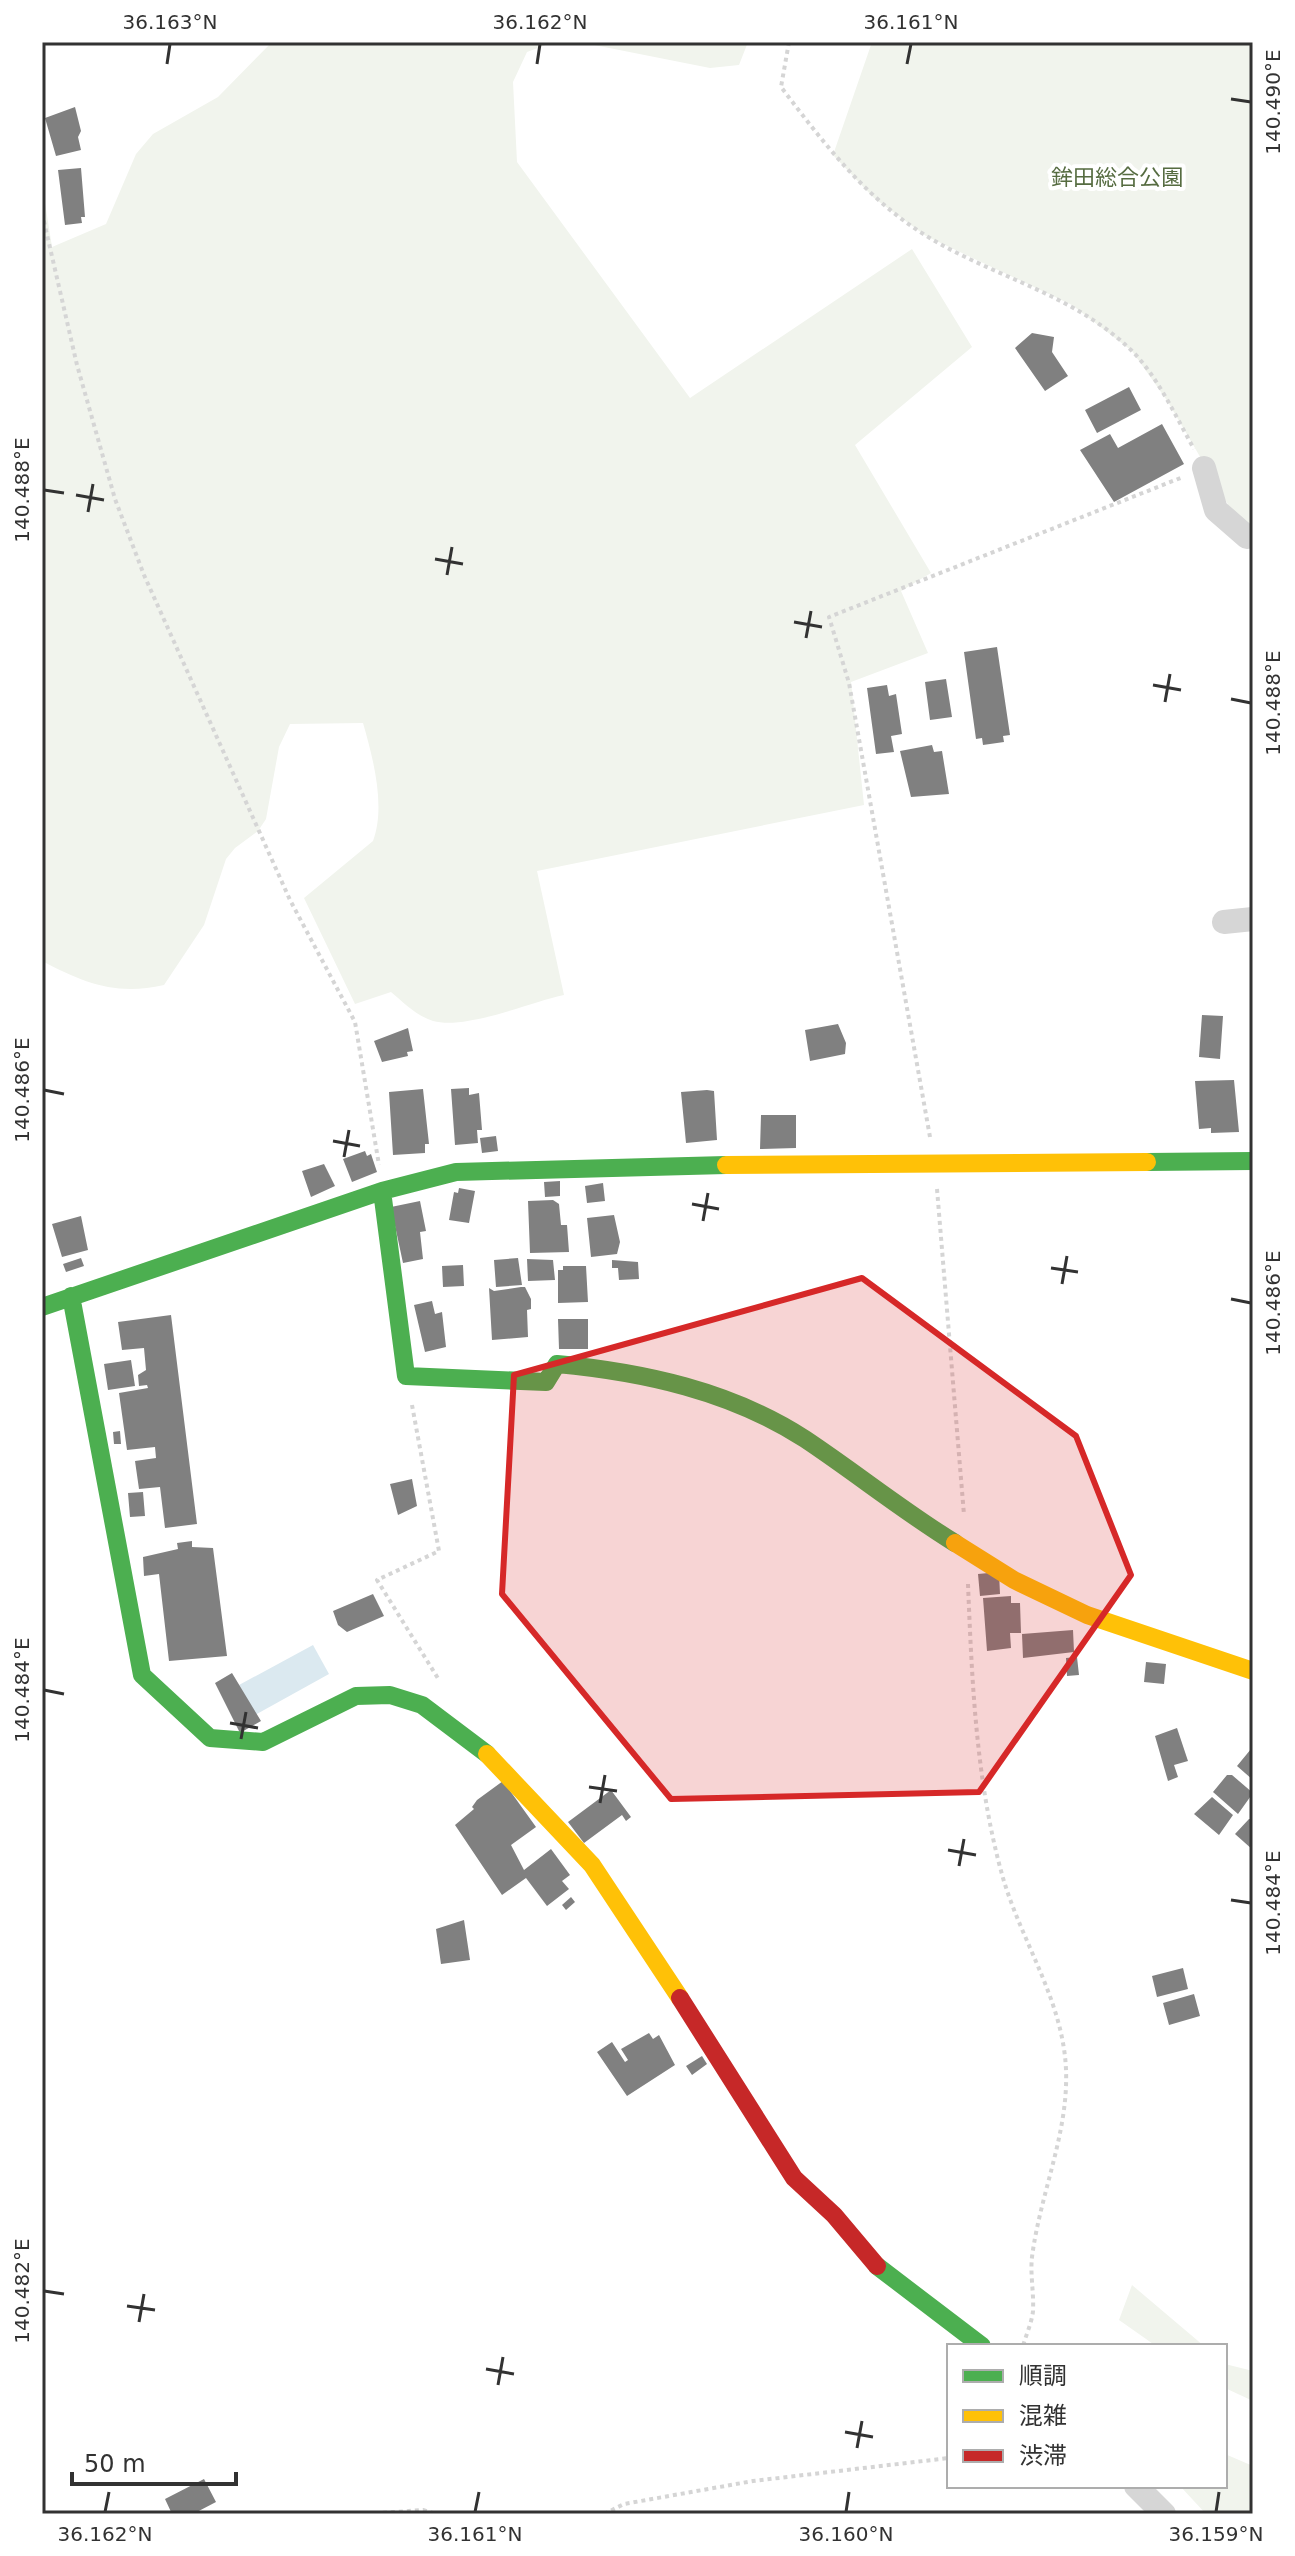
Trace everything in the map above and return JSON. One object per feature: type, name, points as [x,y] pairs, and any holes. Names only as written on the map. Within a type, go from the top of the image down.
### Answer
[{"type":"street","points":[[1204,468],[1216,510],[1247,537],[1253,536]]},
{"type":"street","points":[[1224,922],[1253,919]]},
{"type":"street","points":[[42,1307],[382,1191],[456,1172],[523,1168],[935,1162],[1253,1161]]},
{"type":"street","points":[[382,1191],[406,1376],[546,1382],[557,1364],[623,1370],[687,1386],[749,1410],[803,1438],[967,1552],[1066,1607],[1253,1671]]},
{"type":"street","points":[[71,1296],[142,1675],[210,1738],[263,1742],[356,1696],[390,1695],[422,1705],[483,1750],[592,1865],[747,2099],[794,2178],[834,2215],[876,2265],[979,2344]]},
{"type":"street","points":[[1138,2488],[1164,2514]]},
{"type":"path","points":[[789,42],[781,87],[833,155],[874,198],[926,236],[1072,305],[1132,351],[1168,402],[1204,468],[829,617],[849,683],[935,1162],[967,1552],[971,1670],[989,1814],[1017,1919],[1054,2005],[1064,2049],[1068,2095],[1053,2168],[1040,2209],[1031,2260],[1033,2312],[1024,2344]]},
{"type":"path","points":[[42,213],[81,380],[115,499],[144,575],[290,900],[355,1022],[382,1191]]},
{"type":"path","points":[[406,1376],[439,1551],[377,1580],[442,1685]]},
{"type":"path","points":[[604,2514],[624,2504],[753,2481],[947,2458]]},
{"type":"path","points":[[367,2514],[423,2510],[436,2514]]},
{"type":"highlighted area","points":[[862,1278],[1076,1436],[1131,1575],[979,1792],[671,1799],[502,1594],[514,1375]]},
{"type":"green space","points":[[272,42],[576,42],[551,43],[527,52],[513,82],[517,162],[690,398],[912,249],[972,347],[855,445],[931,573],[901,591],[928,653],[851,682],[864,805],[537,871],[564,995],[480,1019],[447,1023],[433,1021],[416,1013],[391,992],[355,1004],[304,898],[373,841],[378,798],[363,723],[290,724],[279,747],[266,819],[258,831],[226,859],[204,925],[164,985],[115,988],[72,976],[42,961],[42,184],[52,247],[106,224],[136,154],[153,134],[218,97]]},
{"type":"green space","points":[[579,42],[748,42],[739,65],[710,68]]},
{"type":"green space","name":"鉾田総合公園","points":[[872,42],[1253,42],[1253,536],[1247,537],[1168,402],[1132,351],[1072,305],[926,236],[874,198],[833,155]]},
{"type":"green space","points":[[1132,2285],[1202,2344],[1153,2344],[1119,2320]]},
{"type":"green space","points":[[1227,2364],[1253,2371],[1253,2401],[1227,2389]]},
{"type":"green space","points":[[1227,2455],[1253,2466],[1253,2514],[1206,2514],[1182,2488],[1227,2488]]},
{"type":"shaded area","points":[[313,1645],[329,1674],[255,1715],[239,1685]]},
{"type":"building","points":[[75,107],[81,131],[78,137],[81,150],[56,156],[45,118]]},
{"type":"building","points":[[81,168],[85,217],[81,217],[82,223],[65,225],[58,170]]},
{"type":"building","points":[[1032,333],[1054,337],[1052,352],[1068,376],[1045,391],[1015,348]]},
{"type":"building","points":[[1129,387],[1141,410],[1097,433],[1085,410]]},
{"type":"building","points":[[1162,424],[1184,464],[1114,502],[1080,450],[1110,434],[1118,448]]},
{"type":"building","points":[[997,647],[1010,735],[1003,736],[1004,742],[983,745],[982,738],[976,739],[964,652]]},
{"type":"building","points":[[946,679],[952,717],[930,720],[925,682]]},
{"type":"building","points":[[887,685],[889,696],[896,694],[902,734],[891,736],[894,752],[876,754],[867,688]]},
{"type":"building","points":[[932,745],[934,752],[942,751],[949,794],[911,797],[900,751]]},
{"type":"building","points":[[1202,1015],[1223,1016],[1220,1059],[1199,1057]]},
{"type":"building","points":[[838,1024],[846,1043],[845,1054],[810,1061],[805,1030]]},
{"type":"building","points":[[408,1028],[413,1051],[407,1052],[408,1056],[382,1062],[374,1041]]},
{"type":"building","points":[[1234,1080],[1239,1132],[1211,1133],[1211,1128],[1199,1129],[1195,1081]]},
{"type":"building","points":[[469,1088],[469,1095],[479,1093],[482,1130],[477,1130],[478,1143],[455,1145],[451,1089]]},
{"type":"building","points":[[423,1089],[429,1144],[425,1144],[425,1153],[393,1155],[389,1092]]},
{"type":"building","points":[[714,1091],[717,1140],[686,1143],[681,1092]]},
{"type":"building","points":[[761,1115],[796,1115],[796,1148],[760,1149]]},
{"type":"building","points":[[496,1136],[498,1151],[482,1153],[480,1138]]},
{"type":"building","points":[[365,1151],[367,1156],[371,1154],[377,1172],[352,1182],[343,1159]]},
{"type":"building","points":[[324,1164],[335,1186],[311,1197],[302,1171]]},
{"type":"building","points":[[560,1181],[560,1196],[545,1197],[544,1182]]},
{"type":"building","points":[[603,1183],[605,1201],[587,1203],[585,1186]]},
{"type":"building","points":[[459,1188],[475,1191],[469,1223],[449,1220],[454,1192],[458,1193]]},
{"type":"building","points":[[553,1200],[559,1204],[561,1225],[567,1225],[569,1252],[530,1253],[528,1201]]},
{"type":"building","points":[[420,1201],[426,1231],[420,1232],[423,1259],[403,1263],[391,1207]]},
{"type":"building","points":[[614,1215],[620,1242],[617,1254],[591,1257],[587,1218]]},
{"type":"building","points":[[81,1216],[88,1250],[62,1257],[52,1224]]},
{"type":"building","points":[[81,1258],[84,1266],[66,1272],[63,1264]]},
{"type":"building","points":[[518,1258],[522,1285],[496,1287],[494,1260]]},
{"type":"building","points":[[527,1259],[553,1260],[555,1280],[528,1281]]},
{"type":"building","points":[[612,1260],[638,1262],[639,1279],[619,1280],[618,1268],[612,1268]]},
{"type":"building","points":[[463,1265],[464,1286],[443,1287],[442,1266]]},
{"type":"building","points":[[563,1266],[586,1266],[588,1302],[558,1303],[558,1270],[563,1270]]},
{"type":"building","points":[[525,1287],[531,1299],[531,1309],[527,1310],[528,1337],[492,1340],[489,1288],[494,1291]]},
{"type":"building","points":[[432,1301],[435,1314],[442,1312],[446,1347],[425,1352],[414,1305]]},
{"type":"building","points":[[171,1315],[197,1524],[165,1528],[160,1487],[139,1489],[135,1461],[156,1458],[155,1447],[127,1450],[119,1393],[148,1388],[147,1385],[139,1386],[138,1375],[146,1370],[144,1348],[122,1350],[118,1322]]},
{"type":"building","points":[[558,1319],[588,1319],[588,1349],[559,1349]]},
{"type":"building","points":[[131,1360],[135,1386],[108,1390],[104,1364]]},
{"type":"building","points":[[120,1431],[121,1444],[114,1444],[113,1432]]},
{"type":"building","points":[[412,1479],[417,1506],[398,1515],[390,1484]]},
{"type":"building","points":[[143,1492],[145,1516],[130,1517],[128,1493]]},
{"type":"building","points":[[192,1541],[192,1547],[213,1548],[227,1656],[169,1661],[159,1574],[144,1576],[143,1557],[178,1549],[177,1543]]},
{"type":"building","points":[[999,1572],[1000,1594],[980,1596],[978,1574]]},
{"type":"building","points":[[373,1594],[384,1616],[347,1632],[338,1625],[333,1611]]},
{"type":"building","points":[[1011,1596],[1011,1603],[1020,1603],[1021,1633],[1010,1633],[1011,1648],[987,1651],[983,1598]]},
{"type":"building","points":[[1073,1630],[1074,1652],[1023,1658],[1022,1634]]},
{"type":"building","points":[[1077,1657],[1079,1675],[1067,1676],[1066,1658]]},
{"type":"building","points":[[1146,1662],[1166,1664],[1164,1684],[1144,1682]]},
{"type":"building","points":[[232,1673],[261,1721],[240,1733],[215,1683]]},
{"type":"building","points":[[1177,1728],[1188,1761],[1174,1765],[1178,1777],[1168,1781],[1155,1736]]},
{"type":"building","points":[[1251,1749],[1253,1751],[1253,1780],[1237,1766]]},
{"type":"building","points":[[1227,1775],[1232,1775],[1253,1793],[1238,1814],[1213,1792]]},
{"type":"building","points":[[503,1781],[536,1827],[511,1845],[524,1870],[551,1849],[570,1875],[562,1881],[569,1889],[547,1906],[526,1878],[502,1895],[455,1825],[474,1809],[472,1807],[477,1800]]},
{"type":"building","points":[[611,1790],[631,1817],[626,1821],[622,1815],[584,1843],[568,1822]]},
{"type":"building","points":[[1212,1797],[1233,1815],[1219,1835],[1194,1814]]},
{"type":"building","points":[[1249,1819],[1253,1819],[1253,1850],[1235,1834]]},
{"type":"building","points":[[571,1897],[575,1902],[566,1910],[562,1905]]},
{"type":"building","points":[[464,1920],[470,1960],[441,1964],[436,1929]]},
{"type":"building","points":[[1183,1968],[1188,1989],[1157,1997],[1152,1976]]},
{"type":"building","points":[[1194,1994],[1200,2016],[1169,2025],[1163,2003]]},
{"type":"building","points":[[649,2033],[653,2039],[659,2035],[675,2065],[627,2096],[597,2052],[612,2042],[625,2062],[628,2060],[621,2049]]},
{"type":"building","points":[[702,2056],[707,2064],[692,2075],[686,2066]]},
{"type":"building","points":[[204,2479],[216,2502],[193,2514],[172,2514],[165,2499]]},
{"type":"traffic: fast","points":[[1147,1162],[1253,1161]]},
{"type":"traffic: fast","points":[[42,1307],[382,1191],[456,1172],[726,1165]]},
{"type":"traffic: fast","points":[[382,1191],[406,1376],[546,1382],[557,1364],[622,1372],[686,1386],[777,1422],[955,1543]]},
{"type":"traffic: fast","points":[[71,1296],[142,1675],[210,1738],[263,1742],[356,1696],[390,1695],[422,1705],[487,1754]]},
{"type":"traffic: fast","points":[[877,2266],[979,2344]]},
{"type":"traffic: slow","points":[[726,1165],[1147,1162]]},
{"type":"traffic: slow","points":[[955,1543],[1014,1580],[1087,1615],[1253,1671]]},
{"type":"traffic: slow","points":[[487,1754],[592,1865],[680,1998]]},
{"type":"traffic: jam","points":[[680,1998],[794,2178],[834,2215],[877,2266]]}]
